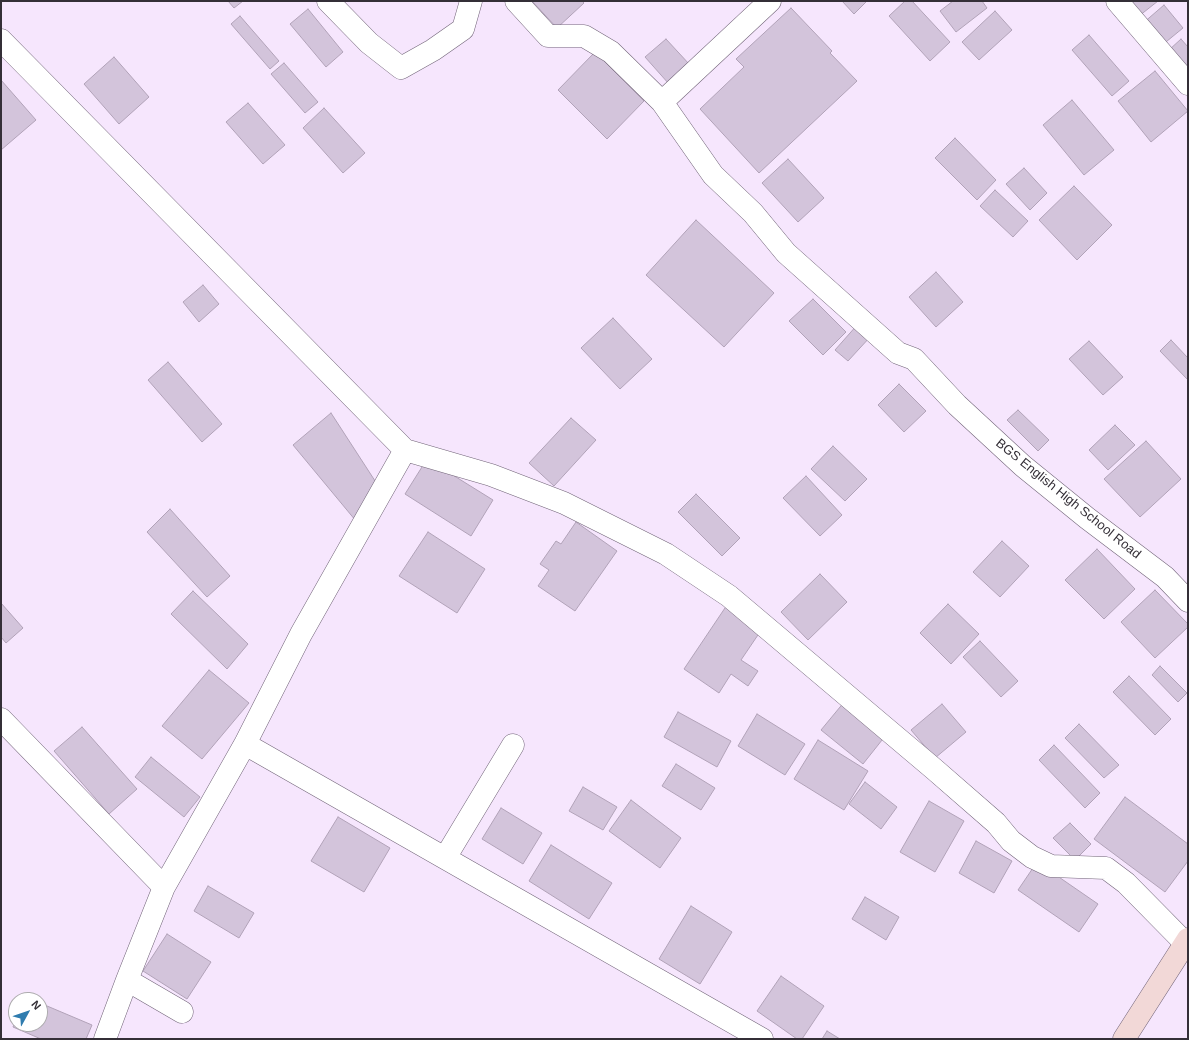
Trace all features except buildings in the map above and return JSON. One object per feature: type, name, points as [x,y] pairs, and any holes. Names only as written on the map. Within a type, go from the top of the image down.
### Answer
[{"type":"main road","points":[[1124,1039],[1187,943]]},
{"type":"street","points":[[328,1],[369,43],[401,68],[433,50],[463,30],[471,1]]},
{"type":"street","name":"BGS English High School Road","points":[[516,1],[548,36],[584,36],[611,52],[662,102],[713,175],[753,213],[786,253],[898,353],[914,359],[957,405],[1023,466],[1087,518],[1165,577],[1188,601]]},
{"type":"street","points":[[662,102],[770,1]]},
{"type":"street","points":[[1117,1],[1188,84]]},
{"type":"street","points":[[1,40],[405,450],[490,475],[564,503],[666,554],[729,596],[996,823],[1011,842],[1032,857],[1051,866],[1106,868],[1126,883],[1187,943]]},
{"type":"street","points":[[105,1039],[164,887],[245,744],[301,634],[405,450]]},
{"type":"street","points":[[1,719],[164,887]]},
{"type":"street","points":[[245,744],[762,1039]]},
{"type":"street","points":[[444,858],[513,745]]},
{"type":"street","points":[[127,980],[182,1012]]}]
